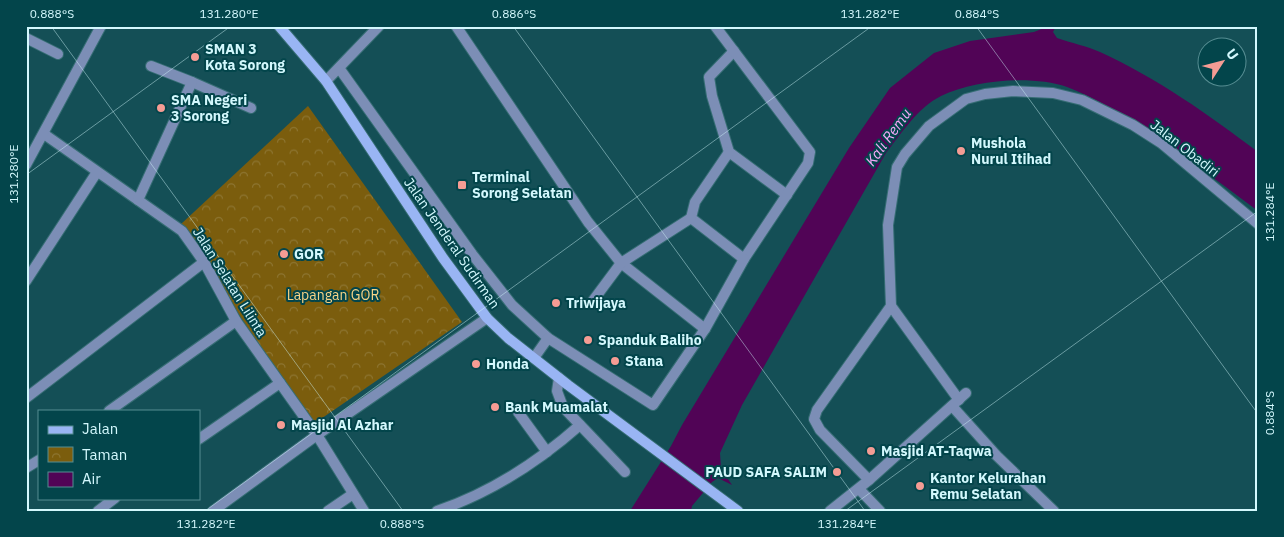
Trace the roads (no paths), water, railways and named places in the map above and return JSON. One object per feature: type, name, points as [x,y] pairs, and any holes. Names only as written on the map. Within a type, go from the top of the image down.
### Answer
[{"type":"main road","name":"Jalan Jenderal Sudirman","points":[[279,26],[326,81],[443,258],[487,318],[559,378],[738,511]]},
{"type":"street","points":[[26,166],[101,26]]},
{"type":"street","points":[[326,81],[379,26]]},
{"type":"street","points":[[456,26],[588,222],[622,263],[705,329]]},
{"type":"street","points":[[339,68],[502,295],[548,338],[653,405],[705,329],[744,258],[808,163],[810,152],[715,26]]},
{"type":"street","points":[[26,38],[58,54]]},
{"type":"street","points":[[734,51],[709,77],[712,96],[729,152],[787,195]]},
{"type":"street","points":[[151,66],[251,108]]},
{"type":"street","points":[[138,200],[192,82]]},
{"type":"street","name":"Jalan Obadiri","points":[[890,306],[888,225],[897,167],[905,154],[936,121],[966,100],[985,94],[1012,91],[1053,93],[1082,100],[1109,112],[1161,143],[1258,224]]},
{"type":"street","name":"Jalan Selatan Lilinta","points":[[44,134],[182,231],[204,262],[236,321],[317,435],[364,511]]},
{"type":"street","points":[[592,302],[622,263],[690,218],[695,202],[729,152]]},
{"type":"street","points":[[26,281],[97,172]]},
{"type":"street","points":[[690,218],[744,258]]},
{"type":"street","points":[[26,398],[204,262]]},
{"type":"street","points":[[869,480],[820,430],[814,419],[817,410],[890,306],[959,400],[997,456],[1054,511]]},
{"type":"street","points":[[213,511],[317,435],[487,318]]},
{"type":"street","points":[[109,410],[236,321]]},
{"type":"street","points":[[534,358],[548,338]]},
{"type":"street","points":[[559,378],[557,391],[560,401],[580,425],[626,472]]},
{"type":"street","points":[[200,438],[280,382]]},
{"type":"street","points":[[830,511],[869,480],[959,400]]},
{"type":"street","points":[[518,412],[547,452]]},
{"type":"street","points":[[437,511],[463,502],[484,491],[547,452],[580,425]]},
{"type":"street","points":[[26,468],[38,461]]},
{"type":"street","points":[[858,489],[880,511]]},
{"type":"street","points":[[328,511],[353,494]]},
{"type":"street","points":[[98,511],[112,500]]},
{"type":"water","name":"Kali Remu","points":[[1049,26],[1056,26],[1053,32],[1057,38],[1100,52],[1162,85],[1202,111],[1258,152],[1258,211],[1194,163],[1145,130],[1099,102],[1067,87],[1037,81],[1003,81],[970,86],[941,96],[917,114],[886,153],[742,405],[720,453],[721,469],[732,485],[718,478],[712,482],[692,506],[691,511],[630,511],[671,446],[849,148],[890,88],[934,53],[970,41],[1034,32]]},
{"type":"place","name":"SMAN 3 Kota Sorong","points":[[195,57]]},
{"type":"place","name":"SMA Negeri 3 Sorong","points":[[161,108]]},
{"type":"place","name":"Mushola Nurul Itihad","points":[[961,151]]},
{"type":"place","name":"Terminal Sorong Selatan","points":[[462,185]]},
{"type":"place","name":"GOR","points":[[284,254]]},
{"type":"place","name":"Triwijaya","points":[[556,303]]},
{"type":"place","name":"Spanduk Baliho","points":[[588,340]]},
{"type":"place","name":"Stana","points":[[615,361]]},
{"type":"place","name":"Honda","points":[[476,364]]},
{"type":"place","name":"Bank Muamalat","points":[[495,407]]},
{"type":"place","name":"Masjid Al Azhar","points":[[281,425]]},
{"type":"place","name":"Masjid AT-Taqwa","points":[[871,451]]},
{"type":"place","name":"PAUD SAFA SALIM","points":[[837,472]]},
{"type":"place","name":"Kantor Kelurahan Remu Selatan","points":[[920,486]]},
{"type":"park label","name":"Lapangan GOR","points":[[333,295]]}]
